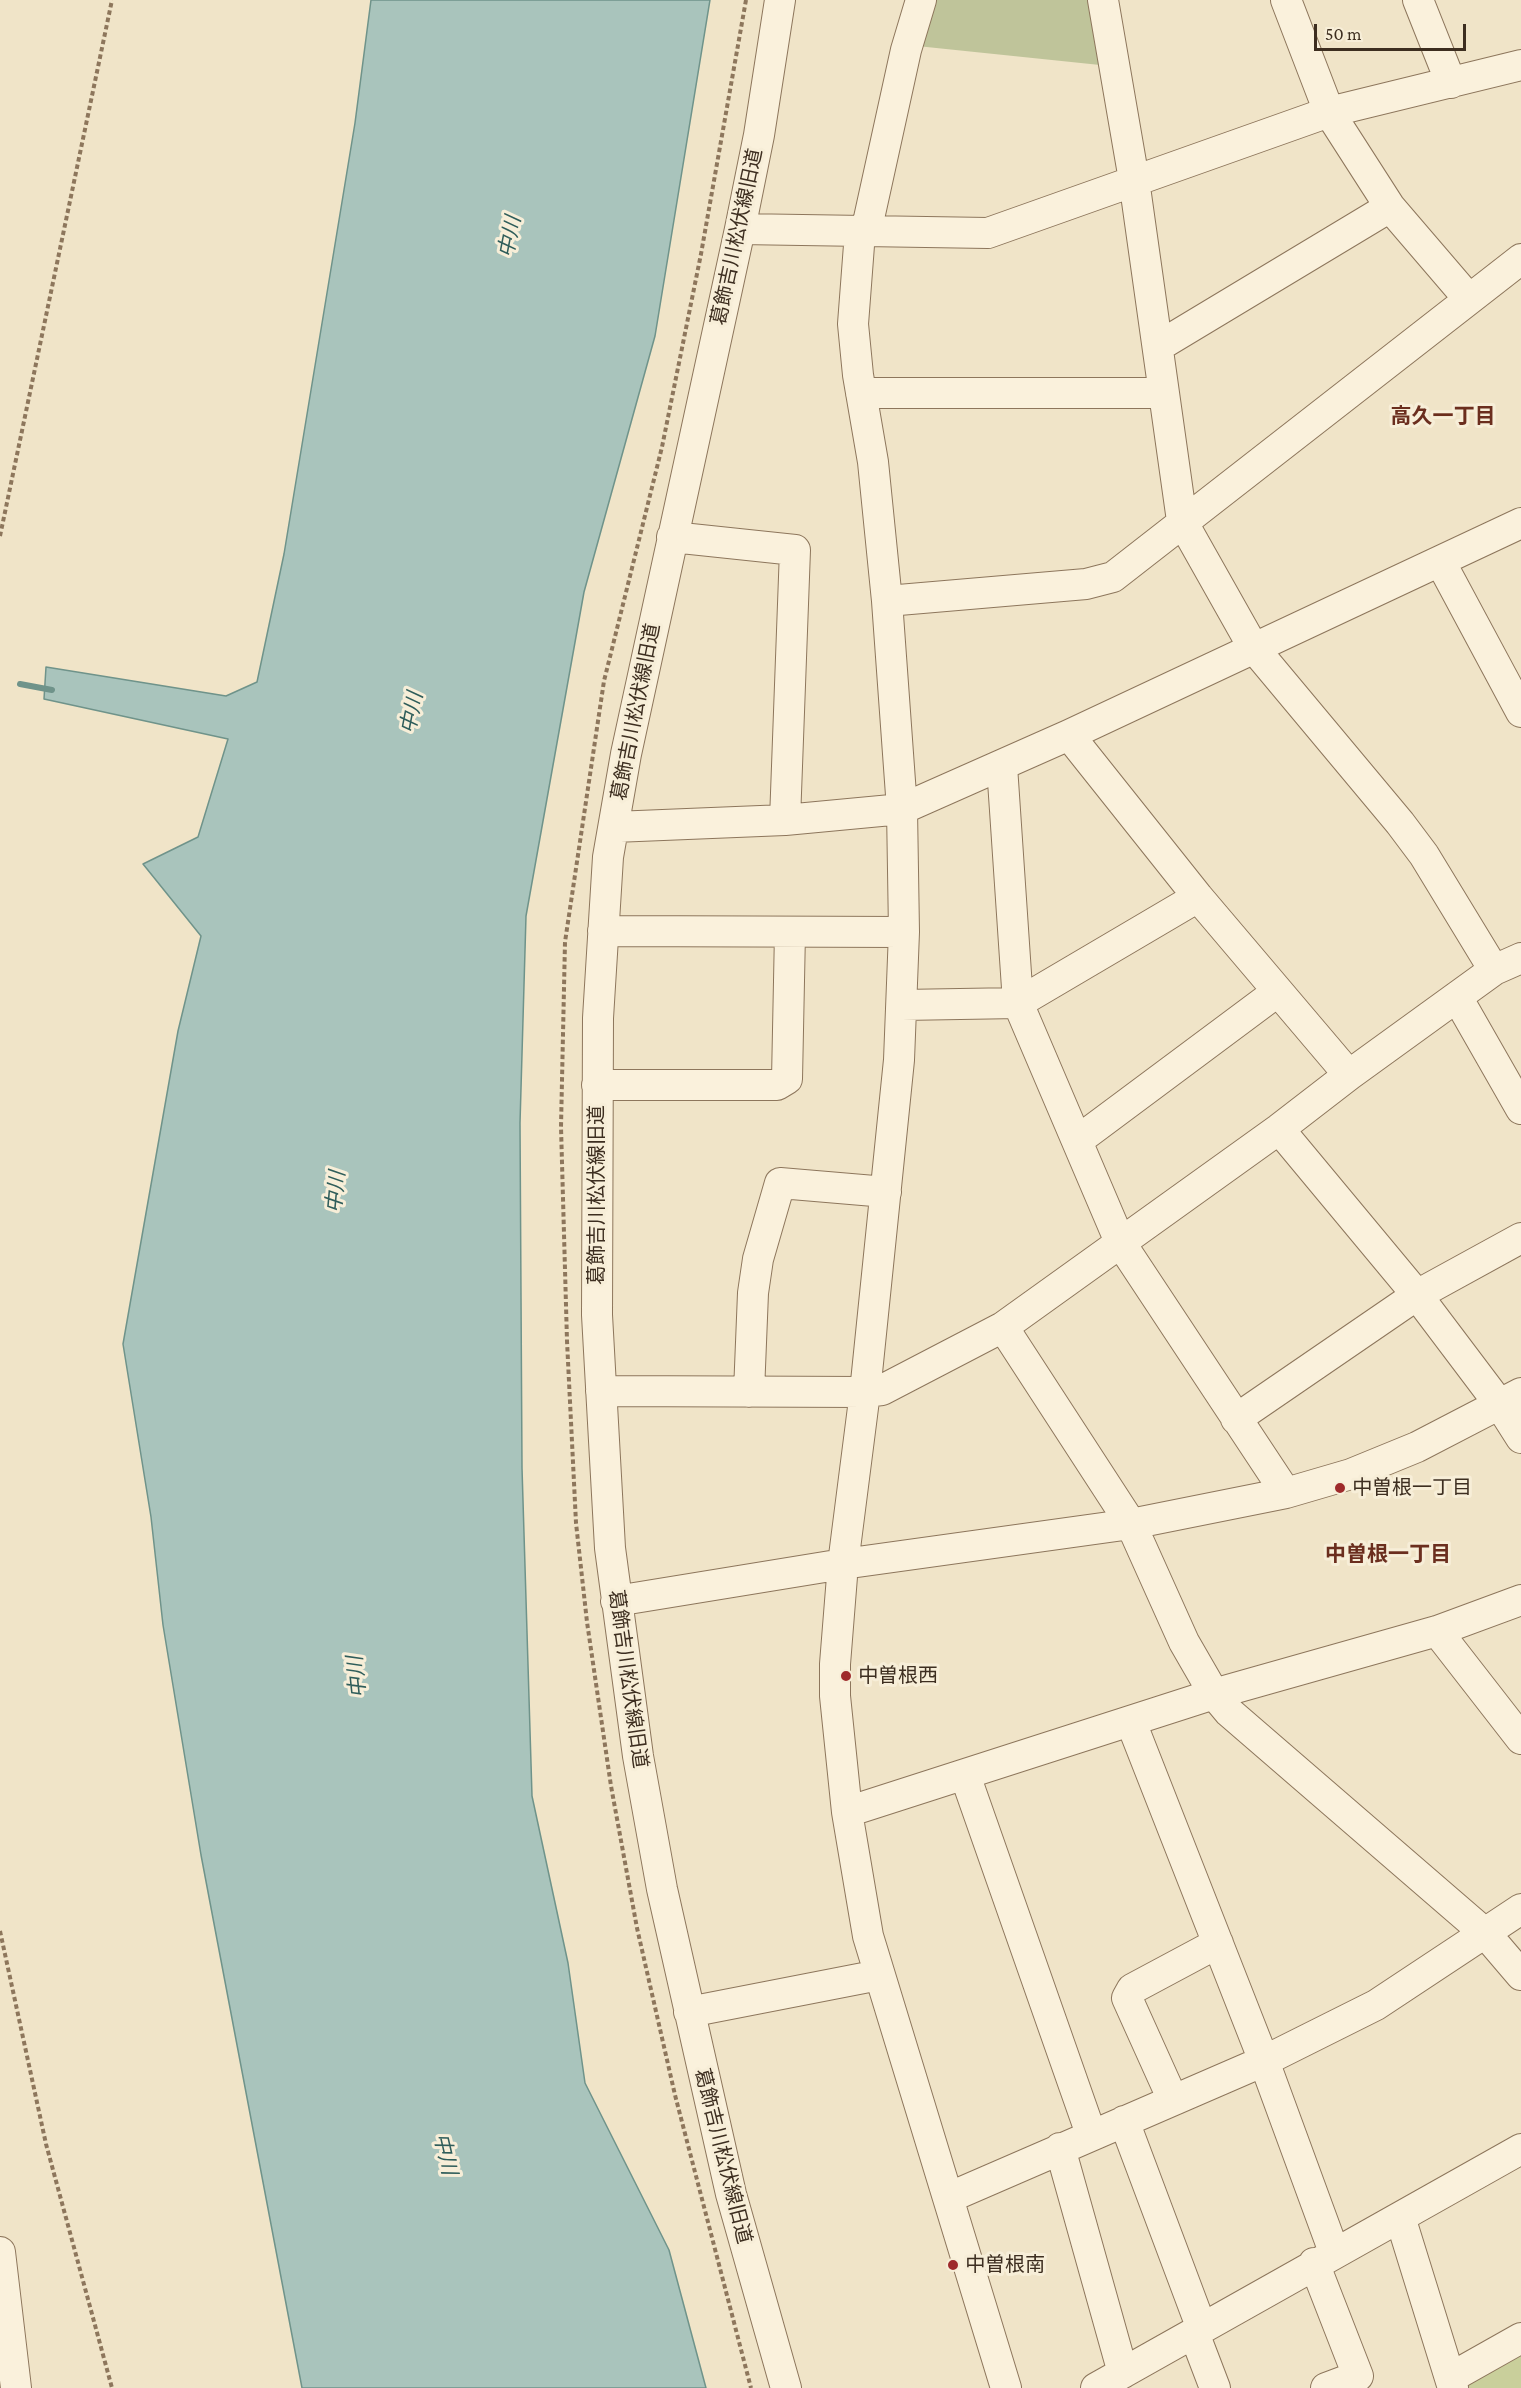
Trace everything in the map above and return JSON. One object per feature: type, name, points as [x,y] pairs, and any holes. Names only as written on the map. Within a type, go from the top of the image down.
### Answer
[{"type":"street","name":"葛飾吉川松伏線旧道","points":[[780,0],[759,135],[626,754],[608,857],[597,1084],[597,1316],[607,1507],[616,1601],[638,1756],[662,1889],[731,2194],[786,2388]]},
{"type":"street","points":[[921,0],[906,50],[863,232],[854,324],[861,393],[873,462],[886,601],[902,809],[904,932],[902,1005],[886,1192],[865,1392],[843,1564],[835,1664],[836,1696],[848,1812],[868,1936],[1006,2388]]},
{"type":"street","points":[[1103,0],[1134,180],[1182,521],[1253,646],[1424,855],[1494,970]]},
{"type":"street","points":[[1286,0],[1329,112],[1390,207],[1468,298]]},
{"type":"street","points":[[1418,0],[1452,83]]},
{"type":"street","points":[[740,229],[988,233],[1329,112],[1521,65]]},
{"type":"street","points":[[1159,346],[1390,207]]},
{"type":"street","points":[[886,601],[1095,582],[1113,577],[1468,298],[1521,259]]},
{"type":"street","points":[[861,393],[1164,393]]},
{"type":"street","points":[[614,827],[785,820],[902,809],[1002,766],[1253,646],[1521,523]]},
{"type":"street","points":[[672,537],[795,550],[785,820]]},
{"type":"street","points":[[1440,561],[1520,708]]},
{"type":"street","points":[[1069,735],[1198,897],[1349,1075]]},
{"type":"street","points":[[1002,766],[1018,1003],[1120,1242],[1286,1493]]},
{"type":"street","points":[[902,1005],[1018,1003],[1198,897]]},
{"type":"street","points":[[603,932],[904,932]]},
{"type":"street","points":[[597,1084],[777,1085],[787,1079],[790,1073],[790,932]]},
{"type":"street","points":[[601,1391],[865,1392],[882,1390],[1003,1327],[1279,1130],[1349,1075],[1494,970],[1521,958]]},
{"type":"street","points":[[1077,1141],[1277,992]]},
{"type":"street","points":[[1457,997],[1521,1109]]},
{"type":"street","points":[[1279,1130],[1416,1295],[1510,1399],[1521,1438]]},
{"type":"street","points":[[749,1392],[753,1293],[758,1259],[780,1183],[886,1192]]},
{"type":"street","points":[[1236,1419],[1416,1295],[1521,1238]]},
{"type":"street","points":[[1003,1327],[1131,1524],[1184,1642],[1214,1694],[1228,1712],[1486,1934],[1521,1976]]},
{"type":"street","points":[[616,1601],[843,1564],[1131,1524],[1286,1493],[1380,1462],[1416,1447],[1510,1399]]},
{"type":"street","points":[[848,1812],[1214,1694],[1437,1631],[1521,1600]]},
{"type":"street","points":[[1437,1631],[1521,1739]]},
{"type":"street","points":[[1131,1722],[1264,2061],[1324,2258],[1358,2376],[1326,2388]]},
{"type":"street","points":[[965,1775],[1091,2134]]},
{"type":"street","points":[[948,2198],[1091,2134],[1264,2061],[1376,2005],[1521,1909]]},
{"type":"street","points":[[1173,2100],[1128,1998],[1132,1989],[1218,1943]]},
{"type":"street","points":[[689,2012],[879,1975]]},
{"type":"street","points":[[1124,2121],[1198,2331],[1215,2388]]},
{"type":"street","points":[[1060,2148],[1123,2373]]},
{"type":"street","points":[[1096,2388],[1521,2149]]},
{"type":"street","points":[[1400,2217],[1451,2383],[1521,2338]]},
{"type":"street","points":[[0,2252],[16,2388]]},
{"type":"street","points":[[0,2357],[8,2305]]},
{"type":"street","points":[[0,2374],[10,2388]]},
{"type":"path","points":[[0,536],[112,0]]},
{"type":"path","points":[[561,1128],[565,942],[604,681],[664,435],[701,254],[746,0]]},
{"type":"path","points":[[563,975],[571,975]]},
{"type":"path","points":[[0,1931],[46,2144],[112,2388]]},
{"type":"green space","points":[[930,0],[1090,0],[1100,65],[917,46]]},
{"type":"green space","points":[[1521,2351],[1521,2388],[1462,2388]]},
{"type":"water","name":"中川","points":[[371,0],[710,0],[655,336],[584,592],[526,916],[520,1123],[522,1468],[532,1796],[568,1963],[585,2083],[669,2250],[706,2388],[302,2388],[201,1855],[163,1625],[151,1517],[123,1344],[178,1031],[201,936],[143,864],[198,837],[228,739],[44,699],[46,667],[226,696],[257,682],[284,554],[355,123]]},
{"type":"waterway","points":[[20,684],[52,690]]},
{"type":"place","name":"中曽根一丁目","points":[[1340,1488]]},
{"type":"place","name":"中曽根西","points":[[846,1676]]},
{"type":"place","name":"中曽根南","points":[[953,2265]]},
{"type":"district","name":"高久一丁目","points":[[1443,417]]},
{"type":"district","name":"中曽根一丁目","points":[[1388,1555]]}]
